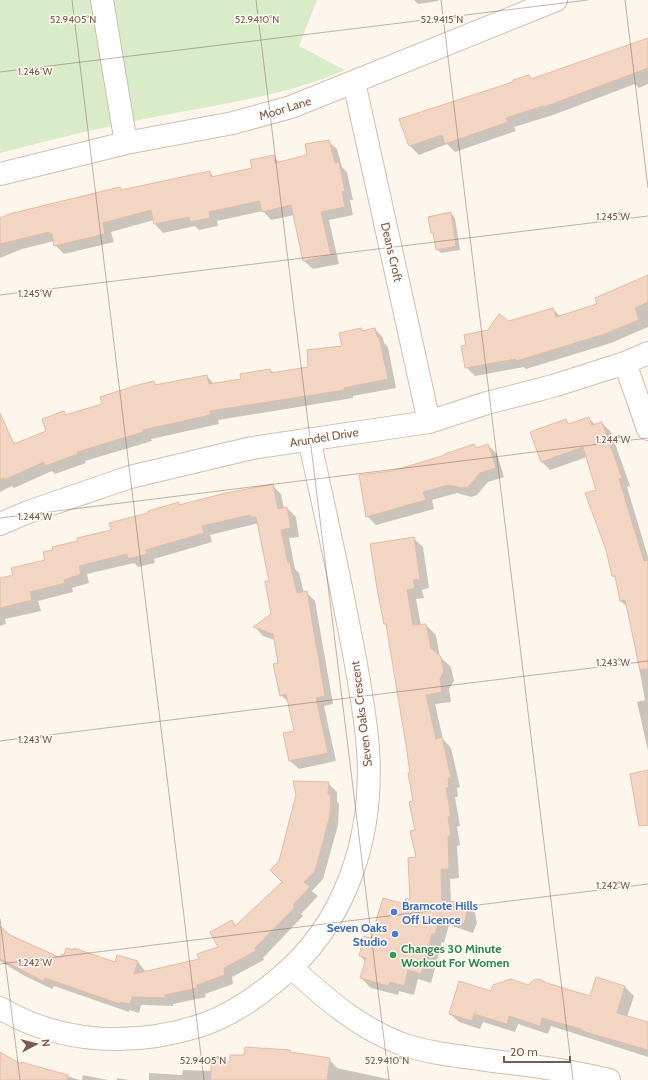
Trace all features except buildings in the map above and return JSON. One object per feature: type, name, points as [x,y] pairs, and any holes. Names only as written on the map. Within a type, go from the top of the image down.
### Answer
[{"type":"street","points":[[102,0],[126,144]]},
{"type":"street","name":"Moor Lane","points":[[0,174],[126,144],[260,116],[304,103],[354,82],[511,8],[556,0]]},
{"type":"street","name":"Deans Croft","points":[[354,82],[429,422]]},
{"type":"street","name":"Arundel Drive","points":[[0,524],[28,512],[130,477],[252,448],[429,422],[553,386],[625,363],[648,353]]},
{"type":"street","points":[[625,363],[648,429]]},
{"type":"street","name":"Seven Oaks Crescent","points":[[0,1008],[61,1034],[86,1038],[122,1041],[149,1038],[185,1030],[218,1019],[236,1010],[262,993],[292,968],[309,951],[322,933],[339,903],[351,878],[361,848],[366,815],[368,750],[358,676],[338,570],[309,439]]},
{"type":"street","points":[[292,968],[343,1012],[373,1031],[403,1044],[460,1056],[571,1071],[609,1080]]},
{"type":"green space","points":[[0,0],[317,0],[299,46],[345,70],[281,92],[105,127],[0,153]]},
{"type":"place","name":"Bramcote Hills Off Licence","points":[[394,912]]},
{"type":"place","name":"Seven Oaks Studio","points":[[395,934]]},
{"type":"place","name":"Changes 30 Minute Workout For Women","points":[[393,955]]}]
